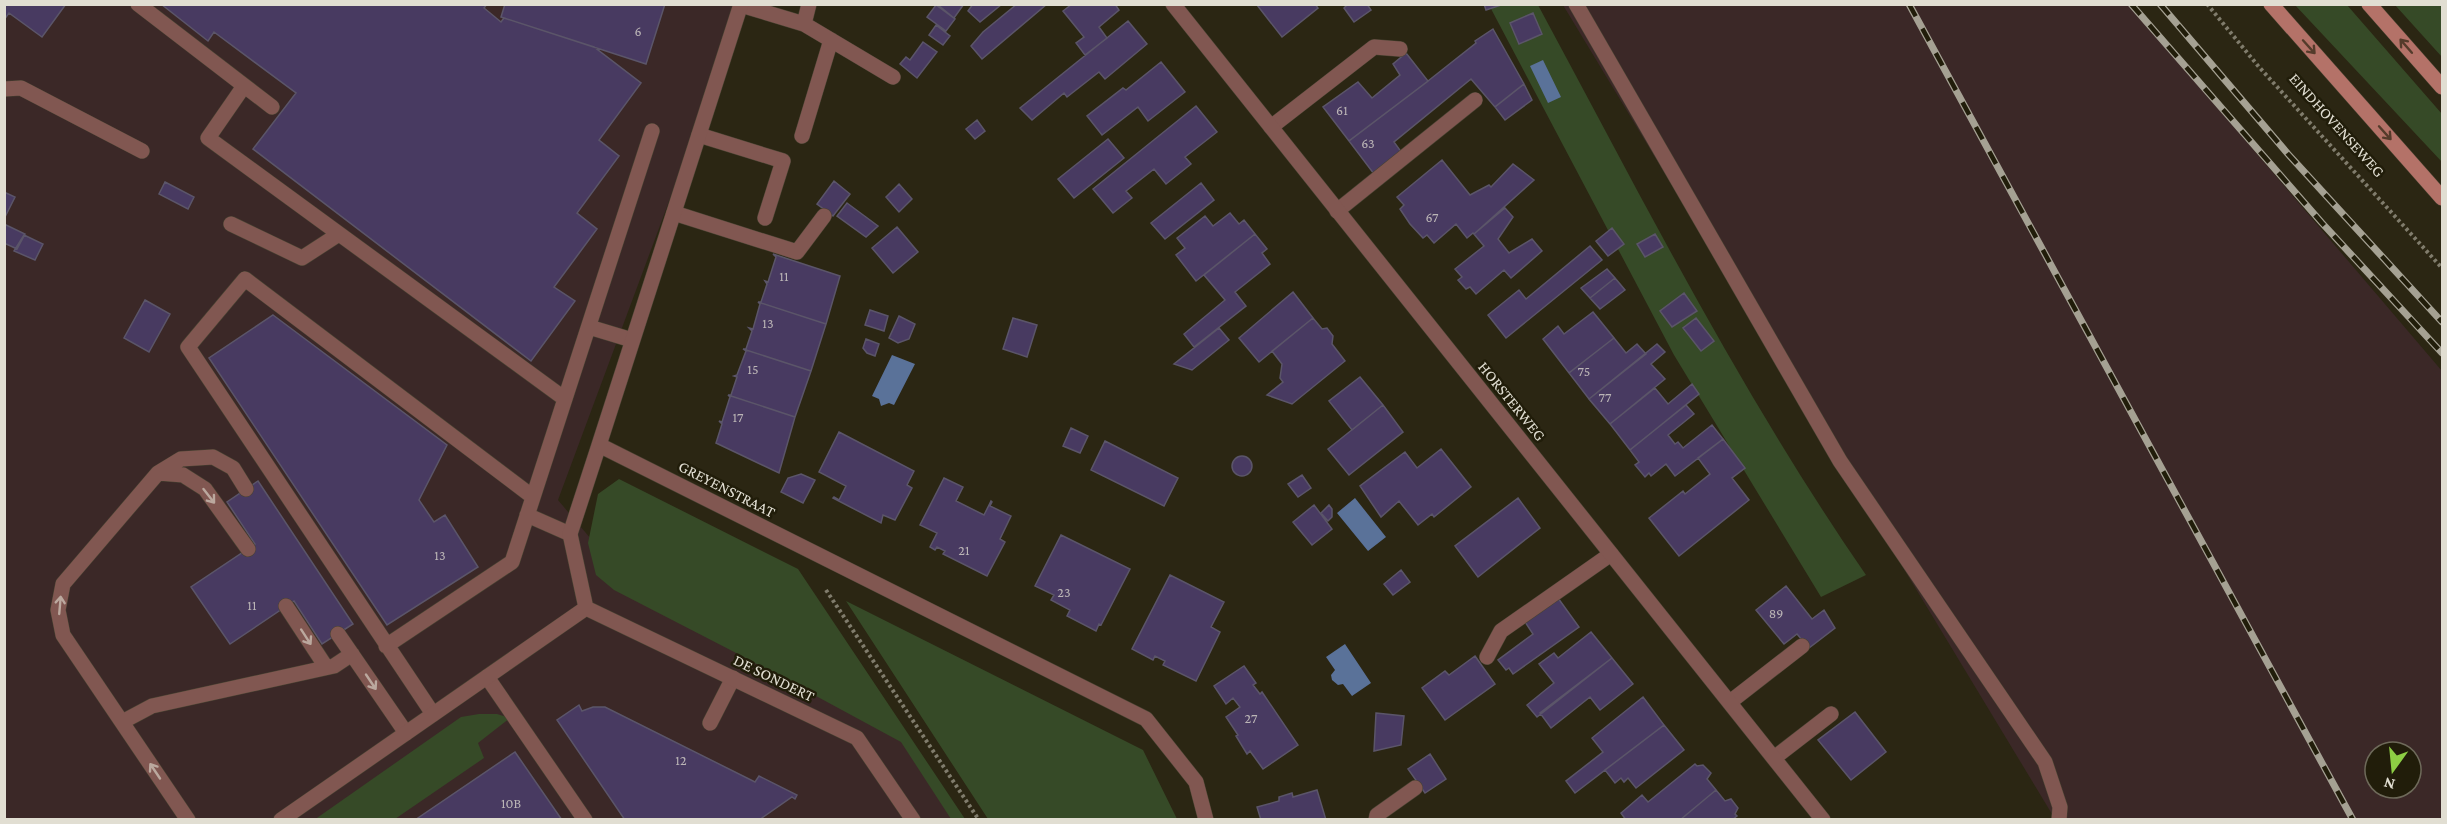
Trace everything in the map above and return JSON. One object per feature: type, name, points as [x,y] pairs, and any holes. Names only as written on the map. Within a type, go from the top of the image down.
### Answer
[{"type":"main road","name":"EINDHOVENSEWEG","points":[[2271,4],[2442,198]]},
{"type":"main road","points":[[2369,4],[2442,87]]},
{"type":"street","points":[[138,4],[272,107]]},
{"type":"street","points":[[804,24],[809,4]]},
{"type":"street","name":"HORSTERWEG","points":[[1173,4],[1823,819]]},
{"type":"street","points":[[1576,4],[1840,461],[2045,762],[2060,807],[2059,819]]},
{"type":"street","points":[[281,819],[586,608],[570,534],[741,5],[804,24],[893,77]]},
{"type":"street","points":[[802,136],[831,40]]},
{"type":"street","points":[[1271,127],[1374,47],[1400,49]]},
{"type":"street","points":[[244,86],[208,138],[565,399]]},
{"type":"street","points":[[4,89],[21,88],[142,151]]},
{"type":"street","points":[[1337,211],[1474,100]]},
{"type":"street","points":[[386,646],[512,562],[652,131]]},
{"type":"street","points":[[699,135],[783,161],[765,218]]},
{"type":"street","points":[[674,213],[797,252],[824,216]]},
{"type":"street","points":[[231,224],[302,258],[339,234]]},
{"type":"street","points":[[433,714],[188,347],[245,279],[533,497]]},
{"type":"street","points":[[588,327],[632,340]]},
{"type":"street","name":"GREYENSTRAAT","points":[[599,445],[1146,719],[1196,782],[1206,819]]},
{"type":"street","points":[[188,819],[63,635],[58,610],[63,584],[158,473],[181,459],[213,457],[233,468],[246,489]]},
{"type":"street","points":[[158,473],[183,475],[205,489],[248,549]]},
{"type":"street","points":[[527,515],[570,534]]},
{"type":"street","points":[[1487,657],[1501,631],[1611,554]]},
{"type":"street","points":[[286,606],[326,667]]},
{"type":"street","name":"DE SONDERT","points":[[586,608],[857,738],[913,819]]},
{"type":"street","points":[[338,634],[406,733]]},
{"type":"street","points":[[1730,702],[1802,646]]},
{"type":"street","points":[[122,723],[152,706],[334,666],[352,654]]},
{"type":"street","points":[[487,677],[585,819]]},
{"type":"street","points":[[710,723],[733,678]]},
{"type":"street","points":[[1774,758],[1831,714]]},
{"type":"street","points":[[1376,819],[1377,815],[1415,788]]},
{"type":"path","name":"EINDHOVENSEWEG","points":[[2207,4],[2259,67],[2442,268]]},
{"type":"path","points":[[822,584],[979,819]]},
{"type":"shaded area","points":[[5,5],[742,5],[558,500],[635,591],[892,720],[958,819],[5,820]]},
{"type":"shaded area","points":[[1563,5],[2130,5],[2442,371],[2442,819],[2055,819]]},
{"type":"green space","points":[[1489,5],[1538,5],[1735,366],[1820,506],[1866,575],[1821,597],[1674,355]]},
{"type":"green space","points":[[2295,5],[2347,5],[2442,114],[2442,162]]},
{"type":"green space","points":[[2395,5],[2442,5],[2442,57]]},
{"type":"green space","points":[[619,479],[798,569],[965,819],[951,819],[901,742],[614,590],[596,575],[588,543],[598,494]]},
{"type":"green space","points":[[846,601],[1143,750],[1177,819],[988,819]]},
{"type":"green space","points":[[497,714],[510,718],[478,743],[484,758],[395,819],[314,820],[461,717]]},
{"type":"water","points":[[1543,60],[1561,97],[1548,103],[1530,66]]},
{"type":"water","points":[[892,355],[915,364],[894,405],[889,403],[881,406],[879,399],[872,396]]},
{"type":"water","points":[[1355,498],[1386,537],[1368,551],[1337,513]]},
{"type":"water","points":[[1345,644],[1371,683],[1352,696],[1343,684],[1338,685],[1332,680],[1331,675],[1335,670],[1326,657]]},
{"type":"building","points":[[4,4],[66,4],[42,37],[9,13],[4,20]]},
{"type":"building","points":[[161,4],[487,4],[484,8],[501,22],[504,18],[594,47],[641,83],[599,140],[619,156],[577,213],[597,229],[554,287],[575,301],[531,361],[253,149],[296,93],[214,32],[208,41]]},
{"type":"building","points":[[505,4],[665,4],[646,64],[501,17]]},
{"type":"building","points":[[937,4],[964,4],[954,18]]},
{"type":"building","points":[[973,4],[1002,4],[980,22],[968,11]]},
{"type":"building","points":[[1017,4],[1047,4],[982,59],[971,46],[983,32]]},
{"type":"building","points":[[1072,4],[1115,4],[1119,10],[1099,27],[1107,38],[1085,55],[1076,43],[1084,37],[1063,11]]},
{"type":"building","points":[[1315,4],[1318,8],[1282,37],[1257,5]]},
{"type":"building","points":[[1348,4],[1367,4],[1371,10],[1354,22],[1344,8]]},
{"type":"building","points":[[1484,4],[1504,4],[1486,10]]},
{"type":"building","points":[[936,5],[955,19],[946,31],[927,17]]},
{"type":"building","points":[[1533,13],[1542,34],[1519,44],[1510,23]]},
{"type":"building","points":[[1128,21],[1147,44],[1105,79],[1099,72],[1067,97],[1064,93],[1032,120],[1020,108]]},
{"type":"building","points":[[936,25],[950,36],[943,45],[929,35]]},
{"type":"building","points":[[1493,29],[1524,84],[1495,107],[1471,79],[1394,142],[1402,153],[1374,174],[1349,141]]},
{"type":"building","points":[[923,42],[937,52],[917,78],[900,64],[906,57],[910,60]]},
{"type":"building","points":[[1406,53],[1428,81],[1349,141],[1323,107],[1358,82],[1372,98],[1400,75],[1393,64]]},
{"type":"building","points":[[1161,62],[1185,92],[1148,121],[1138,107],[1102,135],[1087,116],[1123,88],[1126,90]]},
{"type":"building","points":[[1524,84],[1532,100],[1505,120],[1495,107]]},
{"type":"building","points":[[1196,106],[1217,132],[1185,157],[1191,164],[1166,184],[1154,169],[1126,191],[1132,198],[1113,213],[1093,189]]},
{"type":"building","points":[[977,120],[985,131],[975,139],[966,129]]},
{"type":"building","points":[[1108,139],[1124,158],[1074,198],[1058,179]]},
{"type":"building","points":[[1442,160],[1470,195],[1489,185],[1491,187],[1513,164],[1534,180],[1474,234],[1467,238],[1456,224],[1434,243],[1427,235],[1423,238],[1410,224],[1400,209],[1404,205],[1397,197]]},
{"type":"building","points":[[834,181],[850,194],[833,216],[817,204]]},
{"type":"building","points":[[165,182],[194,197],[188,209],[159,194]]},
{"type":"building","points":[[1201,183],[1214,200],[1165,239],[1151,223]]},
{"type":"building","points":[[899,184],[912,199],[899,212],[886,197]]},
{"type":"building","points":[[4,192],[15,197],[4,219]]},
{"type":"building","points":[[847,203],[878,226],[866,237],[837,216]]},
{"type":"building","points":[[1505,208],[1513,217],[1498,239],[1509,253],[1532,239],[1542,251],[1511,278],[1504,270],[1476,294],[1470,287],[1466,289],[1458,280],[1462,277],[1455,269],[1484,246],[1474,234]]},
{"type":"building","points":[[1230,213],[1239,224],[1244,220],[1255,234],[1196,281],[1176,255],[1185,248],[1177,238],[1205,216],[1213,226]]},
{"type":"building","points":[[4,224],[25,234],[17,249],[4,243]]},
{"type":"building","points":[[897,227],[918,252],[893,273],[872,248]]},
{"type":"building","points":[[1612,228],[1624,244],[1608,256],[1596,241]]},
{"type":"building","points":[[1255,234],[1267,249],[1262,253],[1270,264],[1235,292],[1246,306],[1194,347],[1184,334],[1225,300],[1204,275]]},
{"type":"building","points":[[1655,234],[1663,247],[1645,257],[1637,244]]},
{"type":"building","points":[[24,235],[43,244],[35,260],[14,251]]},
{"type":"building","points":[[1590,246],[1602,260],[1506,338],[1488,315],[1519,290],[1526,299]]},
{"type":"building","points":[[773,254],[840,276],[826,324],[758,302],[761,302],[767,284],[765,281],[768,282],[776,257]]},
{"type":"building","points":[[1607,269],[1615,278],[1590,298],[1581,288]]},
{"type":"building","points":[[1615,278],[1625,290],[1600,309],[1590,298]]},
{"type":"building","points":[[1293,292],[1313,318],[1259,362],[1239,338]]},
{"type":"building","points":[[1684,293],[1697,311],[1672,327],[1660,311]]},
{"type":"building","points":[[145,300],[170,314],[149,352],[124,338]]},
{"type":"building","points":[[758,302],[826,324],[811,371],[743,349],[746,349],[752,331],[749,328],[753,329],[760,304]]},
{"type":"building","points":[[870,310],[888,316],[884,331],[865,325]]},
{"type":"building","points":[[1593,312],[1614,338],[1569,373],[1543,339],[1558,326],[1564,334]]},
{"type":"building","points":[[273,315],[447,445],[419,500],[434,522],[445,515],[478,567],[387,625],[209,358]]},
{"type":"building","points":[[899,316],[915,324],[909,339],[898,343],[889,338]]},
{"type":"building","points":[[1013,318],[1037,325],[1027,357],[1003,349]]},
{"type":"building","points":[[1313,318],[1322,329],[1327,328],[1333,336],[1332,344],[1345,361],[1292,404],[1267,395],[1283,382],[1280,378],[1282,364],[1272,351]]},
{"type":"building","points":[[1696,318],[1714,341],[1701,351],[1683,328]]},
{"type":"building","points":[[1219,328],[1229,340],[1192,370],[1174,364]]},
{"type":"building","points":[[1614,338],[1626,353],[1637,344],[1646,354],[1589,399],[1569,373]]},
{"type":"building","points":[[866,339],[879,344],[875,356],[867,353],[863,348]]},
{"type":"building","points":[[1657,344],[1665,352],[1651,364],[1665,379],[1610,424],[1589,399]]},
{"type":"building","points":[[743,349],[811,371],[795,417],[728,395],[731,395],[737,377],[734,376],[737,375],[746,351]]},
{"type":"building","points":[[1360,377],[1383,405],[1352,430],[1329,401]]},
{"type":"building","points":[[1692,384],[1699,394],[1630,450],[1610,424],[1655,388],[1668,404]]},
{"type":"building","points":[[728,395],[795,417],[779,473],[716,443],[722,424],[719,421],[722,422],[730,397]]},
{"type":"building","points":[[1383,405],[1403,432],[1349,475],[1328,449]]},
{"type":"building","points":[[1686,405],[1694,414],[1668,435],[1675,444],[1678,442],[1683,448],[1712,425],[1723,439],[1675,476],[1666,464],[1651,476],[1649,473],[1645,477],[1635,465],[1639,462],[1630,450]]},
{"type":"building","points":[[1071,428],[1088,436],[1080,453],[1063,446]]},
{"type":"building","points":[[839,432],[914,471],[907,485],[912,488],[895,520],[883,515],[881,523],[833,498],[839,500],[846,486],[819,472]]},
{"type":"building","points":[[1723,439],[1745,468],[1732,478],[1749,500],[1679,556],[1649,518],[1683,491],[1685,494],[1710,474],[1698,458]]},
{"type":"building","points":[[1105,441],[1178,478],[1164,506],[1091,470]]},
{"type":"building","points":[[1441,449],[1471,487],[1434,517],[1432,514],[1418,525],[1399,501],[1381,517],[1360,486],[1405,452],[1417,468]]},
{"type":"building","points":[[1238,456],[1246,456],[1252,462],[1252,470],[1246,476],[1238,476],[1232,470],[1232,462]]},
{"type":"building","points":[[801,474],[815,480],[803,503],[781,492],[788,478]]},
{"type":"building","points":[[1302,475],[1311,488],[1298,497],[1288,484]]},
{"type":"building","points":[[944,478],[963,487],[956,501],[984,515],[991,501],[990,506],[1011,516],[1000,539],[1005,542],[987,576],[943,554],[945,551],[937,547],[935,550],[930,547],[937,533],[920,525]]},
{"type":"building","points":[[258,481],[353,624],[322,644],[294,601],[230,644],[191,587],[255,544],[227,502]]},
{"type":"building","points":[[1518,498],[1540,528],[1478,577],[1455,546]]},
{"type":"building","points":[[1314,505],[1332,529],[1312,545],[1293,522]]},
{"type":"building","points":[[1329,505],[1332,509],[1332,517],[1328,521],[1321,513]]},
{"type":"building","points":[[1061,535],[1130,569],[1096,631],[1067,616],[1070,610],[1051,600],[1054,595],[1035,586]]},
{"type":"building","points":[[1401,570],[1410,582],[1393,595],[1384,584]]},
{"type":"building","points":[[1170,575],[1224,602],[1211,627],[1220,632],[1196,681],[1163,665],[1165,661],[1155,656],[1153,660],[1132,649]]},
{"type":"building","points":[[1786,586],[1812,619],[1824,610],[1835,628],[1809,648],[1797,634],[1784,644],[1756,610]]},
{"type":"building","points":[[1558,598],[1579,627],[1513,674],[1509,668],[1506,670],[1498,660],[1533,634],[1525,622]]},
{"type":"building","points":[[1591,632],[1612,658],[1537,717],[1527,705],[1554,683],[1539,664],[1554,653],[1558,658]]},
{"type":"building","points":[[1475,656],[1495,684],[1445,720],[1422,688],[1445,671],[1449,675]]},
{"type":"building","points":[[1612,658],[1633,684],[1600,710],[1590,697],[1551,728],[1540,713]]},
{"type":"building","points":[[1244,666],[1256,683],[1253,685],[1260,694],[1262,692],[1298,745],[1263,769],[1250,751],[1247,754],[1226,717],[1240,707],[1233,698],[1226,704],[1214,686]]},
{"type":"building","points":[[1643,697],[1664,725],[1575,793],[1566,781],[1603,752],[1592,738]]},
{"type":"building","points":[[579,705],[582,711],[593,707],[605,707],[755,782],[759,776],[797,795],[795,799],[792,797],[759,820],[625,820],[557,720]]},
{"type":"building","points":[[1855,712],[1886,752],[1851,780],[1818,740]]},
{"type":"building","points":[[1376,713],[1404,716],[1401,745],[1374,751]]},
{"type":"building","points":[[1664,725],[1684,750],[1636,788],[1628,778],[1624,782],[1621,778],[1615,783],[1605,770]]},
{"type":"building","points":[[515,752],[562,820],[415,820]]},
{"type":"building","points":[[1430,754],[1446,779],[1425,793],[1408,769]]},
{"type":"building","points":[[1695,764],[1703,765],[1711,773],[1707,779],[1716,790],[1680,820],[1626,820],[1621,813],[1642,795],[1648,802]]},
{"type":"building","points":[[1317,790],[1326,820],[1261,820],[1257,807],[1279,801],[1279,797],[1292,793],[1293,797]]},
{"type":"building","points":[[1716,790],[1725,801],[1731,799],[1738,808],[1735,814],[1737,816],[1732,820],[1680,820]]},
{"type":"railway","points":[[1909,4],[2353,820]]},
{"type":"railway","points":[[2131,4],[2322,223],[2442,353]]},
{"type":"railway","points":[[2160,4],[2288,154],[2442,322]]}]
